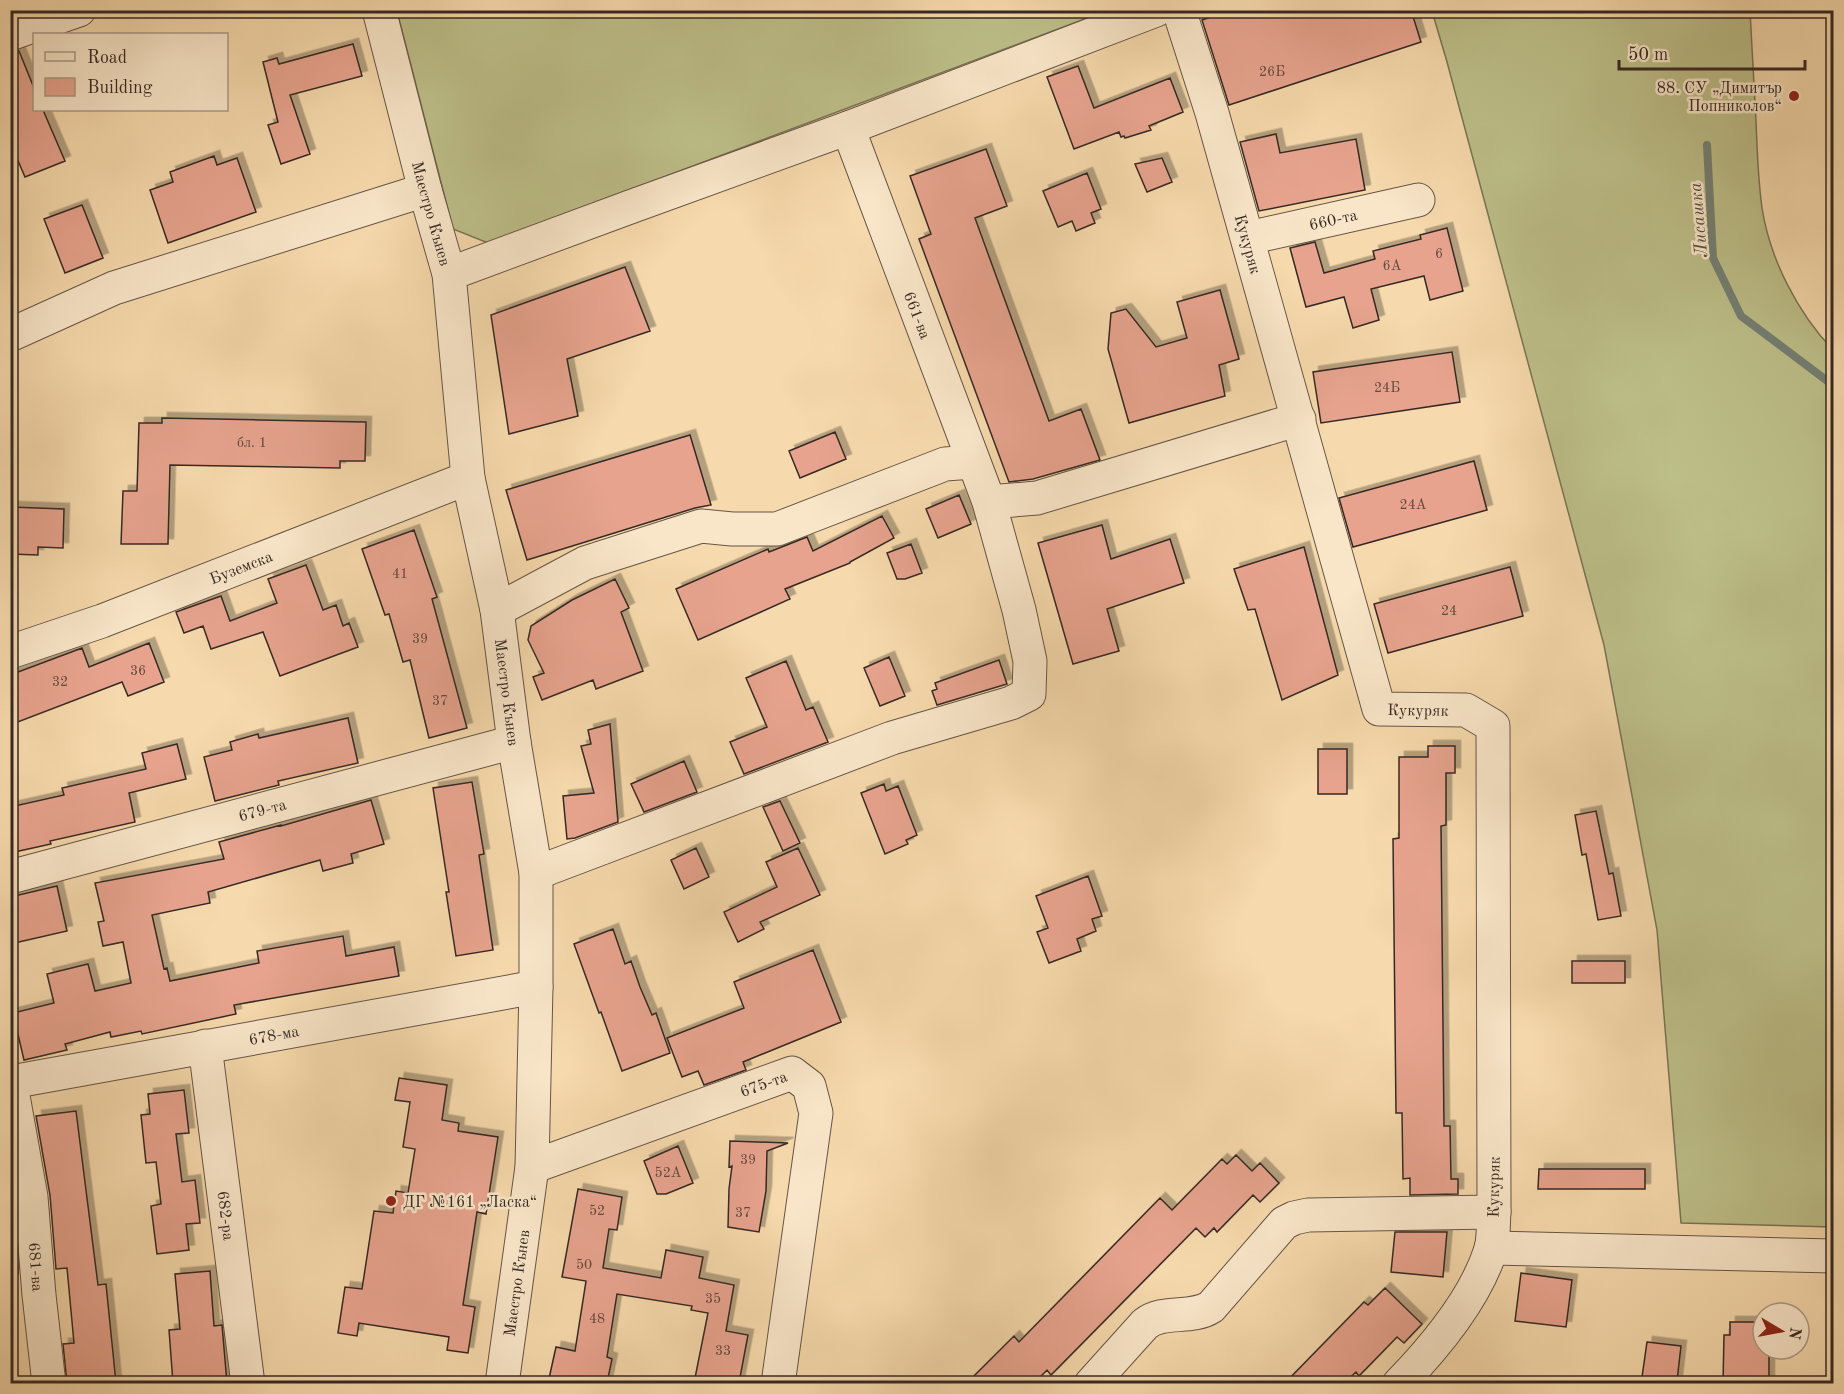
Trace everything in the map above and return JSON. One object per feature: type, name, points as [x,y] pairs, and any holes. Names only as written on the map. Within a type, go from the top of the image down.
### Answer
[{"type":"street","points":[[10,34],[79,10]]},
{"type":"street","name":"Маестро Кънев","points":[[379,10],[449,274],[468,478],[497,610],[514,742],[536,873],[532,1167],[502,1383]]},
{"type":"street","points":[[449,274],[848,128],[1156,10]]},
{"type":"street","name":"Кукуряк","points":[[1179,10],[1248,238],[1379,710],[1466,710],[1493,726],[1494,1212],[1491,1248],[1469,1298],[1416,1366],[1399,1383]]},
{"type":"street","name":"661-ва","points":[[536,873],[892,738],[1011,703],[1029,694],[1028,651],[989,502],[848,128]]},
{"type":"street","points":[[10,335],[114,288],[425,190]]},
{"type":"street","name":"660-та","points":[[1248,238],[1418,200]]},
{"type":"street","points":[[989,502],[1037,498],[1299,419]]},
{"type":"street","points":[[497,610],[585,563],[701,526],[777,529],[945,464],[973,462]]},
{"type":"street","name":"Буземска","points":[[10,652],[102,621],[468,478]]},
{"type":"street","name":"679-та","points":[[10,877],[514,742]]},
{"type":"street","name":"678-ма","points":[[11,1081],[536,987]]},
{"type":"street","name":"682-ра","points":[[205,1046],[248,1383]]},
{"type":"street","name":"675-та","points":[[532,1167],[792,1073],[809,1086],[816,1113],[778,1383]]},
{"type":"street","name":"681-ва","points":[[11,1081],[31,1197],[48,1383]]},
{"type":"street","points":[[1091,1383],[1152,1319],[1197,1314],[1211,1307],[1284,1223],[1294,1218],[1308,1215],[1494,1212]]},
{"type":"street","points":[[1491,1248],[1833,1256]]},
{"type":"green space","points":[[397,11],[1106,11],[488,243],[453,229]]},
{"type":"green space","points":[[1432,11],[1750,11],[1759,175],[1766,227],[1778,265],[1787,284],[1808,319],[1833,350],[1833,1227],[1681,1223],[1657,930],[1604,645]]},
{"type":"building","points":[[1232,10],[1411,10],[1421,42],[1229,105],[1202,20]]},
{"type":"building","points":[[353,44],[362,76],[290,95],[310,154],[281,164],[268,125],[278,122],[263,62],[277,58],[279,64]]},
{"type":"building","points":[[19,51],[33,86],[33,111],[43,111],[65,161],[25,177],[10,142],[10,52]]},
{"type":"building","points":[[1078,66],[1094,108],[1170,78],[1183,112],[1149,126],[1151,130],[1125,138],[1121,137],[1119,132],[1074,149],[1047,77]]},
{"type":"building","points":[[1276,134],[1280,153],[1356,139],[1365,190],[1259,211],[1240,142]]},
{"type":"building","points":[[986,149],[1007,206],[975,218],[1049,421],[1081,409],[1100,460],[1033,479],[1009,482],[919,239],[931,234],[910,176]]},
{"type":"building","points":[[214,156],[217,165],[237,158],[256,212],[168,243],[150,190],[173,182],[170,172]]},
{"type":"building","points":[[1162,158],[1172,182],[1147,192],[1135,164]]},
{"type":"building","points":[[1087,173],[1101,209],[1091,213],[1095,223],[1076,231],[1072,221],[1058,227],[1043,191]]},
{"type":"building","points":[[82,205],[103,258],[65,273],[44,219]]},
{"type":"building","points":[[1447,228],[1463,291],[1430,300],[1424,276],[1371,289],[1379,320],[1353,328],[1344,297],[1306,307],[1290,248],[1315,242],[1324,273],[1375,259],[1373,251],[1421,239],[1420,235]]},
{"type":"building","points":[[625,267],[650,331],[567,359],[578,416],[509,434],[491,315]]},
{"type":"building","points":[[1220,290],[1239,359],[1219,365],[1225,396],[1129,423],[1108,349],[1111,313],[1126,309],[1156,347],[1187,338],[1177,302]]},
{"type":"building","points":[[1452,352],[1460,402],[1321,423],[1313,372]]},
{"type":"building","points":[[162,418],[366,422],[365,461],[340,461],[340,468],[170,465],[168,544],[121,544],[123,491],[137,491],[139,423],[162,423]]},
{"type":"building","points":[[835,432],[846,459],[800,478],[789,451]]},
{"type":"building","points":[[690,435],[711,505],[527,560],[506,490]]},
{"type":"building","points":[[1474,461],[1487,510],[1353,547],[1339,498]]},
{"type":"building","points":[[959,495],[971,524],[938,538],[926,509]]},
{"type":"building","points":[[10,507],[64,509],[63,548],[38,547],[38,555],[10,554]]},
{"type":"building","points":[[882,516],[894,538],[850,563],[785,589],[790,599],[698,640],[676,589],[768,549],[769,552],[807,537],[813,551]]},
{"type":"building","points":[[1102,525],[1111,559],[1170,539],[1184,583],[1107,609],[1119,651],[1073,664],[1038,543]]},
{"type":"building","points":[[414,530],[437,597],[432,599],[467,728],[429,738],[410,660],[403,662],[389,614],[385,615],[362,549]]},
{"type":"building","points":[[911,544],[922,573],[905,579],[897,579],[887,553]]},
{"type":"building","points":[[1304,547],[1338,675],[1282,700],[1255,609],[1248,610],[1234,569]]},
{"type":"building","points":[[306,565],[323,610],[336,605],[343,626],[349,623],[358,647],[280,676],[263,632],[211,649],[203,626],[184,633],[176,612],[221,596],[230,621],[277,603],[268,579]]},
{"type":"building","points":[[1510,567],[1523,616],[1388,653],[1374,604]]},
{"type":"building","points":[[615,579],[629,608],[621,612],[643,671],[596,689],[593,680],[542,700],[533,677],[544,673],[528,640],[531,626],[572,600]]},
{"type":"building","points":[[149,643],[164,682],[128,696],[122,682],[10,725],[10,675],[82,648],[89,667]]},
{"type":"building","points":[[889,657],[905,696],[880,706],[864,668]]},
{"type":"building","points":[[999,660],[1007,684],[937,705],[932,691],[937,689],[935,683]]},
{"type":"building","points":[[786,661],[806,710],[813,707],[828,742],[744,774],[730,742],[767,727],[746,678]]},
{"type":"building","points":[[348,718],[358,763],[278,781],[279,785],[215,801],[204,757],[232,750],[230,742],[258,734],[259,738]]},
{"type":"building","points":[[610,724],[618,822],[567,839],[563,796],[594,793],[581,746],[591,744],[588,730]]},
{"type":"building","points":[[177,744],[186,779],[129,793],[135,822],[50,841],[51,844],[10,853],[10,807],[64,795],[62,788],[146,769],[142,753]]},
{"type":"building","points":[[1428,746],[1455,746],[1455,773],[1446,773],[1446,825],[1441,826],[1444,1126],[1450,1126],[1451,1179],[1458,1179],[1458,1194],[1410,1195],[1410,1178],[1403,1179],[1402,1113],[1396,1113],[1393,839],[1399,838],[1399,757],[1428,757]]},
{"type":"building","points":[[1318,749],[1347,749],[1347,794],[1318,794]]},
{"type":"building","points":[[684,761],[697,792],[644,812],[631,784]]},
{"type":"building","points":[[472,782],[484,854],[479,855],[493,950],[456,956],[433,788]]},
{"type":"building","points":[[884,784],[886,791],[898,786],[917,835],[906,840],[908,844],[885,854],[861,793]]},
{"type":"building","points":[[371,800],[384,844],[351,854],[353,863],[323,871],[320,860],[208,892],[210,903],[152,915],[164,969],[167,968],[170,981],[259,963],[257,951],[343,936],[346,956],[394,947],[399,976],[234,1005],[236,1014],[142,1034],[141,1031],[111,1037],[110,1032],[65,1044],[67,1050],[24,1060],[13,1013],[54,1003],[47,974],[88,964],[95,991],[131,983],[123,942],[103,946],[98,922],[104,921],[95,883],[224,859],[219,842]]},
{"type":"building","points":[[780,801],[800,843],[783,851],[763,807]]},
{"type":"building","points":[[1596,811],[1609,874],[1613,873],[1621,916],[1598,920],[1586,854],[1582,855],[1575,815]]},
{"type":"building","points":[[696,848],[709,877],[684,889],[671,860]]},
{"type":"building","points":[[798,848],[820,895],[760,922],[764,929],[738,942],[724,912],[777,887],[766,862]]},
{"type":"building","points":[[1088,876],[1102,916],[1092,919],[1096,931],[1077,939],[1081,951],[1049,963],[1037,932],[1048,928],[1036,896]]},
{"type":"building","points":[[57,886],[67,931],[10,944],[10,897]]},
{"type":"building","points":[[613,929],[625,964],[631,961],[652,1015],[656,1013],[670,1053],[622,1071],[574,944]]},
{"type":"building","points":[[813,950],[841,1022],[743,1062],[746,1070],[704,1085],[698,1071],[682,1077],[667,1038],[744,1008],[734,982]]},
{"type":"building","points":[[1572,961],[1625,961],[1625,983],[1572,983]]},
{"type":"building","points":[[399,1078],[447,1085],[442,1120],[459,1123],[458,1131],[498,1137],[486,1214],[477,1212],[463,1305],[475,1307],[468,1353],[447,1350],[449,1337],[359,1323],[357,1336],[338,1333],[345,1287],[362,1289],[374,1211],[393,1213],[396,1191],[408,1193],[415,1149],[403,1147],[410,1102],[395,1100]]},
{"type":"building","points":[[184,1090],[189,1133],[176,1134],[182,1182],[195,1180],[200,1223],[186,1224],[189,1250],[157,1254],[151,1206],[161,1204],[156,1162],[146,1163],[141,1115],[150,1114],[148,1094]]},
{"type":"building","points":[[76,1111],[98,1285],[106,1284],[116,1383],[67,1383],[63,1344],[74,1343],[67,1268],[56,1269],[50,1195],[36,1116]]},
{"type":"building","points":[[730,1141],[788,1143],[767,1151],[766,1191],[759,1232],[728,1227],[732,1166],[729,1167]]},
{"type":"building","points":[[678,1146],[693,1183],[666,1194],[657,1194],[644,1161]]},
{"type":"building","points":[[1236,1155],[1252,1171],[1260,1163],[1279,1183],[1260,1202],[1253,1195],[1217,1232],[1214,1228],[1205,1237],[1196,1228],[1051,1375],[1047,1370],[1034,1383],[967,1383],[1014,1336],[1019,1342],[1160,1198],[1172,1210],[1222,1159],[1227,1164]]},
{"type":"building","points":[[1539,1169],[1645,1169],[1645,1189],[1538,1189]]},
{"type":"building","points":[[578,1189],[622,1197],[617,1230],[609,1229],[603,1268],[661,1278],[666,1250],[703,1257],[699,1278],[734,1285],[726,1331],[748,1335],[739,1383],[694,1383],[708,1313],[691,1310],[692,1306],[617,1294],[607,1357],[612,1359],[607,1383],[548,1383],[556,1347],[575,1351],[586,1281],[562,1277]]},
{"type":"building","points":[[1395,1232],[1447,1232],[1443,1277],[1391,1272]]},
{"type":"building","points":[[16,1241],[18,1274],[10,1275],[10,1242]]},
{"type":"building","points":[[210,1271],[214,1326],[222,1325],[227,1383],[173,1383],[169,1330],[180,1329],[175,1274]]},
{"type":"building","points":[[1521,1273],[1572,1280],[1566,1327],[1515,1321]]},
{"type":"building","points":[[1385,1288],[1422,1324],[1404,1343],[1397,1337],[1359,1376],[1356,1372],[1344,1383],[1285,1383],[1364,1302],[1368,1305]]},
{"type":"building","points":[[1730,1322],[1751,1322],[1751,1361],[1769,1361],[1769,1383],[1723,1383],[1724,1335],[1730,1335]]},
{"type":"building","points":[[1647,1342],[1681,1346],[1677,1381],[1642,1377]]},
{"type":"waterway","name":"Лисашка","points":[[1707,145],[1713,258],[1741,316],[1834,386]]},
{"type":"place","name":"88. СУ „Димитър Попниколов“","points":[[1794,96]]},
{"type":"place","name":"ДГ №161 „Ласка“","points":[[391,1201]]}]
